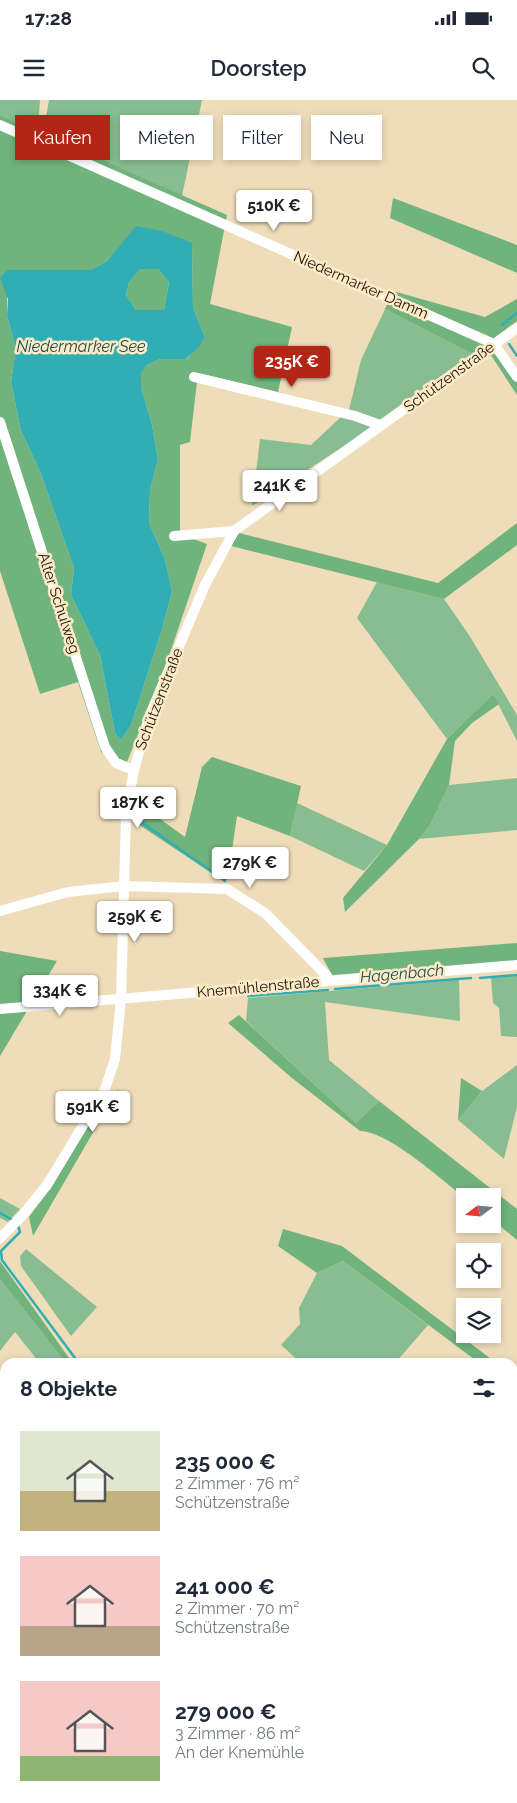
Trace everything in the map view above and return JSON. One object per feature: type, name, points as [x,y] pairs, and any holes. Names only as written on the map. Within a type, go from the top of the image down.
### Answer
[{"type":"street","name":"Niedermarker Damm","points":[[0,125],[494,344]]},
{"type":"street","name":"Schützenstraße","points":[[0,1238],[47,1184],[105,1089],[115,1059],[121,998],[126,816],[134,770],[149,718],[205,585],[234,531],[517,328]]},
{"type":"street","points":[[494,344],[517,377]]},
{"type":"street","points":[[194,377],[355,416],[380,426]]},
{"type":"street","name":"Alter Schulweg","points":[[0,422],[104,747],[116,764],[134,770]]},
{"type":"street","points":[[174,536],[234,531]]},
{"type":"street","points":[[0,911],[68,892],[124,886],[226,888],[265,913],[306,953],[327,976],[328,980]]},
{"type":"street","name":"Knemühlenstraße","points":[[0,1009],[517,965]]},
{"type":"green space","points":[[0,100],[40,100],[39,115],[15,115],[15,122],[0,115]]},
{"type":"green space","points":[[49,100],[202,100],[199,115],[120,115],[120,160],[190,160],[182,196],[101,160],[110,160],[110,115],[46,115]]},
{"type":"green space","points":[[0,115],[15,122],[15,160],[102,160],[227,215],[210,304],[292,327],[278,392],[198,373],[190,442],[180,445],[180,534],[207,544],[169,656],[127,762],[101,752],[78,682],[40,694],[0,571]],"holes":[[[192,243],[193,308],[205,337],[187,359],[160,359],[147,365],[141,372],[141,387],[152,425],[158,459],[150,490],[149,523],[165,559],[172,592],[131,725],[121,740],[115,733],[100,655],[71,595],[74,568],[40,471],[21,431],[11,382],[16,348],[7,316],[7,270],[91,270],[107,261],[119,247]]]},
{"type":"green space","points":[[393,198],[517,245],[517,273],[390,218]]},
{"type":"green space","points":[[141,269],[158,269],[169,282],[164,310],[136,310],[126,295],[129,282]]},
{"type":"green space","points":[[393,291],[485,317],[517,299],[517,321],[472,354],[385,309]]},
{"type":"green space","points":[[385,309],[472,354],[378,421],[349,410],[361,360]]},
{"type":"green space","points":[[503,349],[517,369],[517,395],[489,352]]},
{"type":"green space","points":[[342,416],[373,427],[252,506],[260,439],[311,445]]},
{"type":"green space","points":[[517,523],[517,545],[444,599],[231,546],[239,533],[438,583]]},
{"type":"green space","points":[[377,582],[444,599],[469,635],[517,715],[517,741],[493,694],[447,739],[357,618]]},
{"type":"green space","points":[[493,694],[499,704],[472,723],[455,741],[449,785],[430,825],[419,839],[345,912],[343,898],[387,845],[447,739]]},
{"type":"green space","points":[[212,757],[301,786],[290,836],[237,816],[228,878],[225,882],[132,820],[135,784],[149,811],[185,837],[202,767]]},
{"type":"green space","points":[[517,778],[517,830],[419,839],[430,825],[449,785]]},
{"type":"green space","points":[[297,803],[387,845],[364,871],[290,836]]},
{"type":"green space","points":[[517,943],[517,961],[332,975],[323,958]]},
{"type":"green space","points":[[0,951],[57,961],[0,1056]]},
{"type":"green space","points":[[517,976],[517,1037],[501,1036],[499,1008],[493,1003],[491,978]]},
{"type":"green space","points":[[459,980],[460,1021],[325,1002],[329,1060],[379,1101],[356,1123],[246,1021],[248,998]]},
{"type":"green space","points":[[239,1015],[356,1123],[379,1101],[490,1188],[456,1188],[456,1191],[399,1147],[372,1133],[360,1131],[292,1078],[228,1023]]},
{"type":"green space","points":[[517,1065],[517,1107],[504,1159],[458,1120],[482,1091]]},
{"type":"green space","points":[[461,1078],[482,1091],[458,1120]]},
{"type":"green space","points":[[118,1090],[129,1100],[98,1124],[33,1236],[29,1217],[52,1186],[103,1101]]},
{"type":"green space","points":[[501,1196],[517,1209],[517,1240],[501,1227]]},
{"type":"green space","points":[[0,1198],[20,1209],[8,1222],[0,1218]]},
{"type":"green space","points":[[283,1229],[342,1246],[456,1332],[456,1343],[470,1343],[490,1358],[473,1358],[343,1261],[317,1273],[278,1246]]},
{"type":"green space","points":[[26,1249],[97,1307],[71,1336],[21,1266],[20,1256]]},
{"type":"green space","points":[[0,1261],[69,1358],[62,1358],[0,1279]]},
{"type":"green space","points":[[343,1261],[428,1325],[399,1358],[296,1358],[281,1345],[300,1324],[299,1308],[317,1273]]},
{"type":"green space","points":[[0,1279],[62,1358],[36,1358],[15,1332],[0,1351]]},
{"type":"water","name":"Niedermarker See","points":[[136,226],[162,231],[192,243],[193,308],[205,337],[199,347],[186,359],[160,359],[147,365],[141,373],[141,387],[152,425],[158,459],[150,490],[149,523],[165,559],[172,592],[131,725],[121,740],[115,733],[100,655],[71,595],[74,568],[40,471],[21,431],[11,382],[16,348],[7,316],[8,299],[0,278],[7,270],[91,270],[107,261]],"holes":[[[141,269],[158,269],[169,282],[164,310],[136,310],[126,295],[129,282]]]},
{"type":"waterway","points":[[502,325],[517,313]]},
{"type":"waterway","points":[[509,344],[517,356]]},
{"type":"waterway","points":[[134,817],[225,881]]},
{"type":"waterway","name":"Hagenbach","points":[[480,978],[517,975]]},
{"type":"waterway","name":"Hagenbach","points":[[335,989],[471,978]]},
{"type":"waterway","name":"Hagenbach","points":[[248,996],[328,990]]},
{"type":"waterway","points":[[0,1213],[11,1219]]},
{"type":"waterway","points":[[18,1226],[20,1232],[1,1251],[2,1260],[75,1358]]}]
